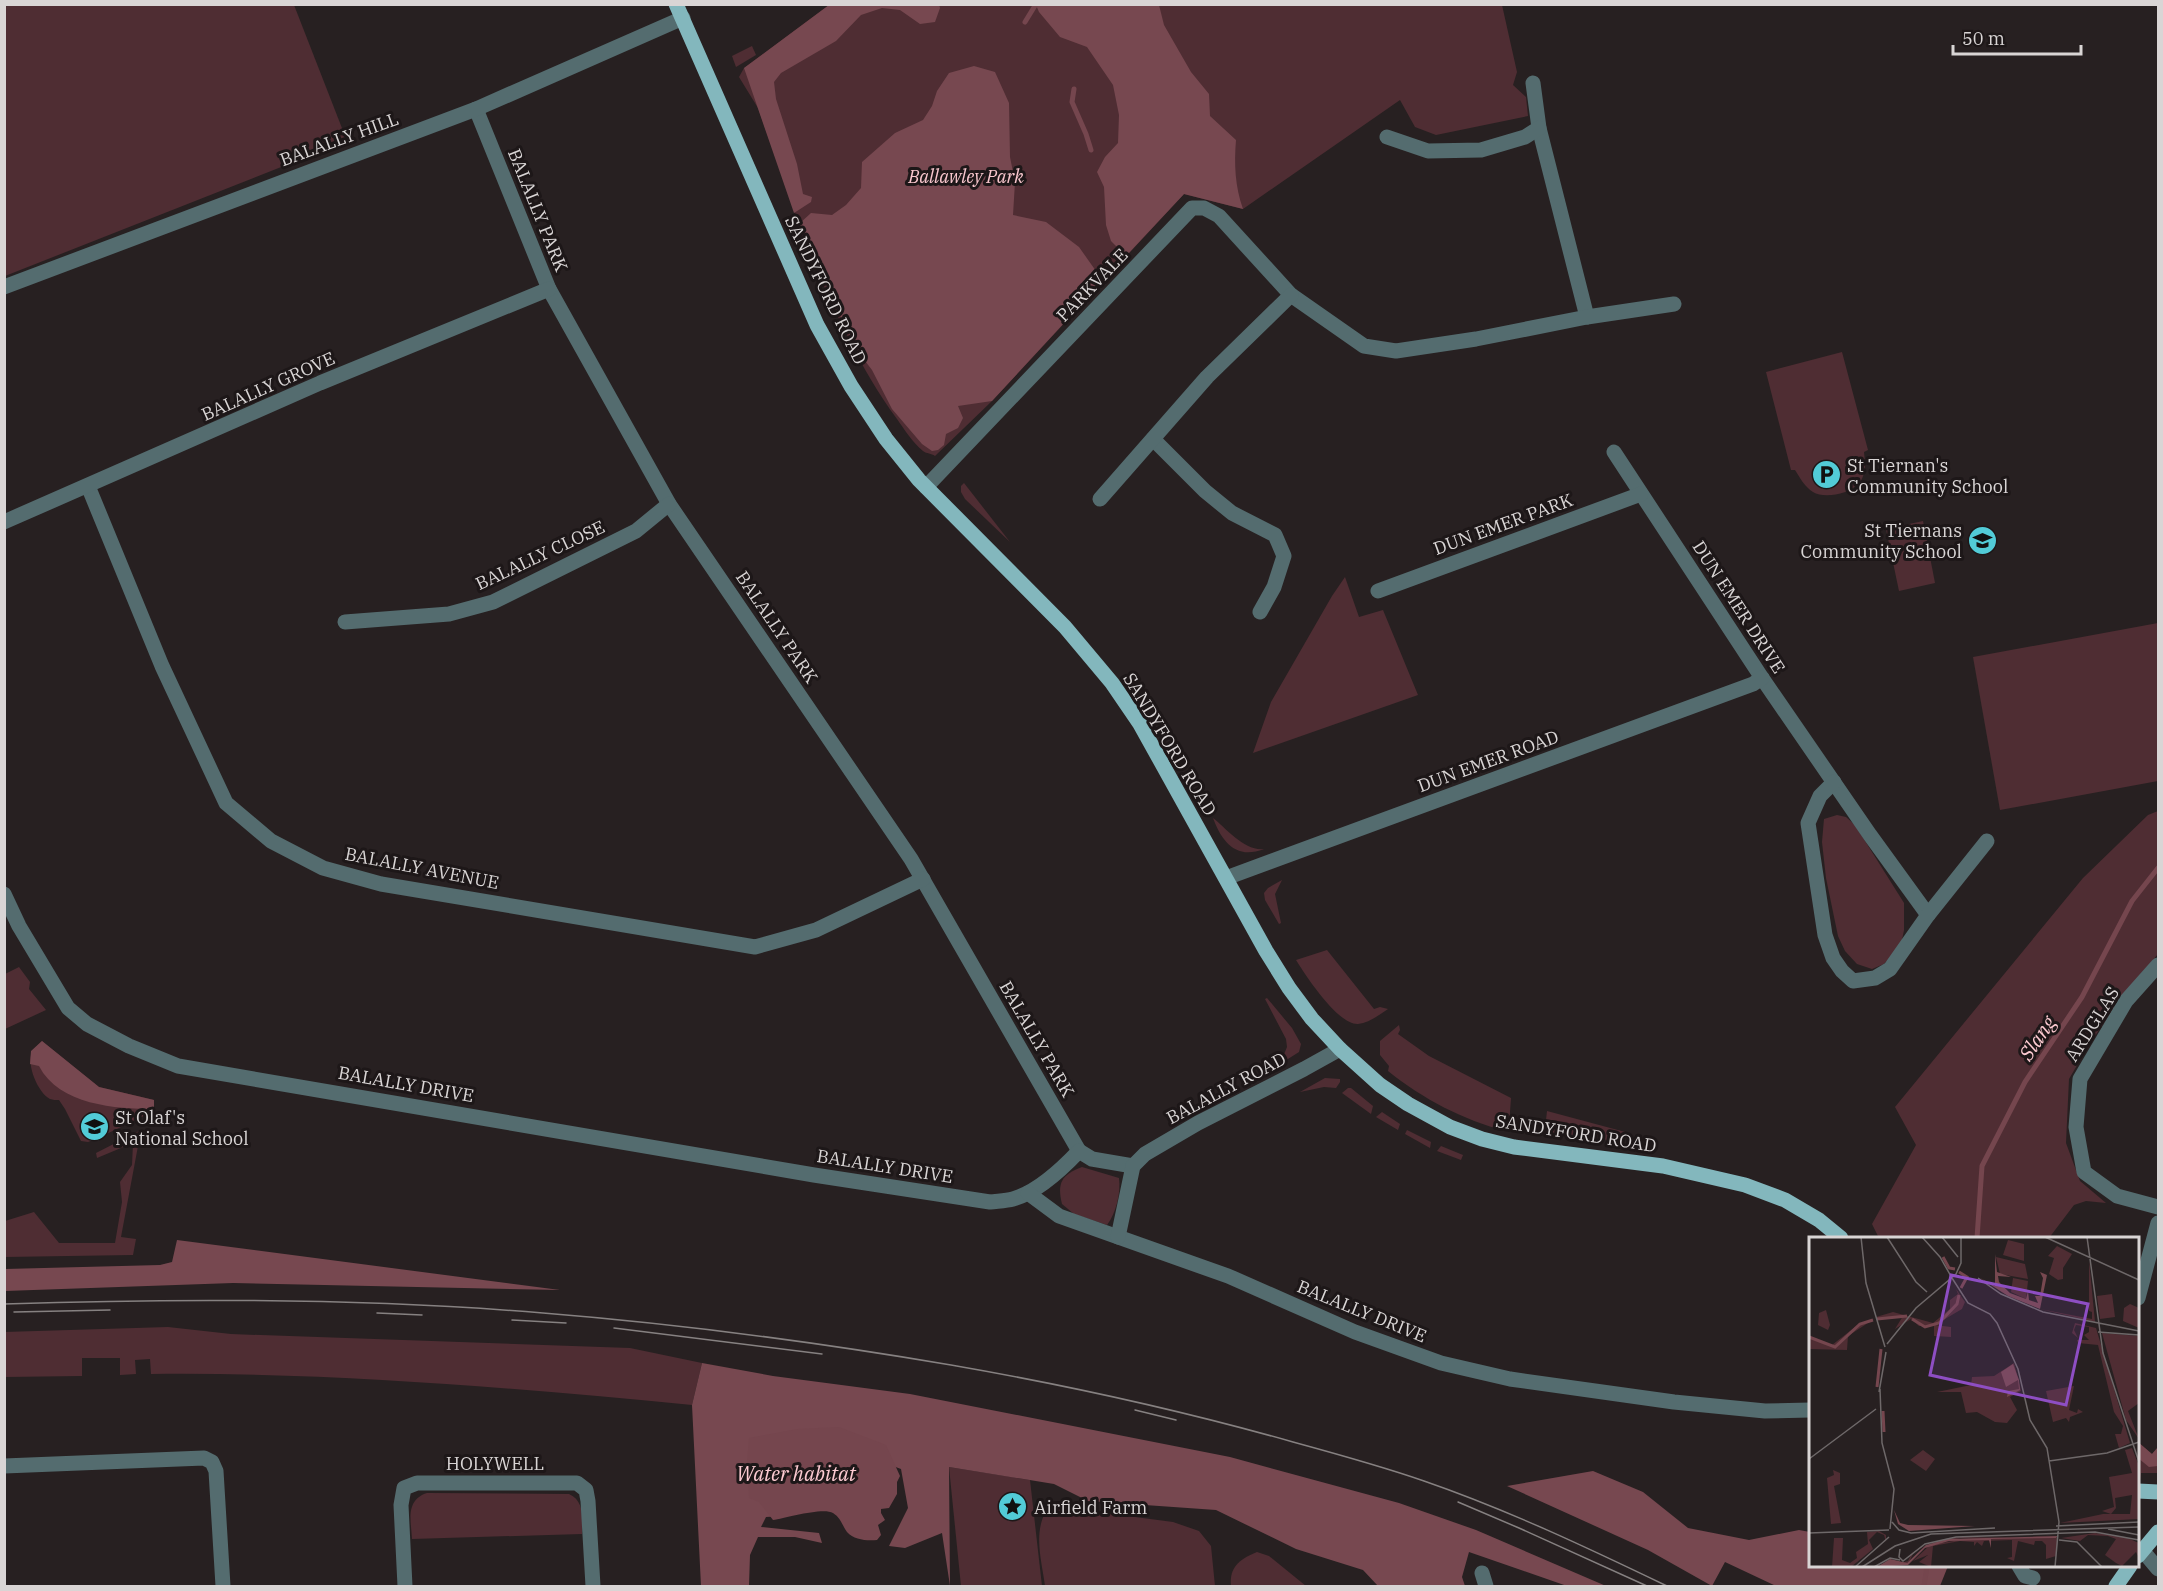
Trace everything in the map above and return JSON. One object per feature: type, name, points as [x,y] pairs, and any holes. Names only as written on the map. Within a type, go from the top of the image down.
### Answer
[{"type":"main road","name":"SANDYFORD ROAD","points":[[680,11],[777,236],[850,386],[886,439],[926,487],[1065,627],[1112,682],[1140,724],[1289,988],[1312,1019],[1340,1049],[1380,1085],[1408,1104],[1450,1127],[1482,1139],[1514,1147],[1663,1166],[1745,1185],[1785,1200],[1819,1220],[1839,1237]]},
{"type":"main road","points":[[2139,1491],[2158,1492]]},
{"type":"main road","points":[[2139,1550],[2158,1532]]},
{"type":"main road","points":[[2116,1587],[2129,1567]]},
{"type":"street","name":"BALALLY HILL","points":[[4,287],[476,109],[680,11]]},
{"type":"street","points":[[1533,83],[1539,128],[1587,317]]},
{"type":"street","name":"BALALLY PARK","points":[[476,109],[549,290],[669,504],[923,879],[1079,1150]]},
{"type":"street","points":[[1387,136],[1428,151],[1481,150],[1525,137],[1539,128]]},
{"type":"street","name":"PARKVALE","points":[[926,487],[1192,208],[1204,208],[1219,216],[1291,295],[1364,346],[1396,351],[1674,303]]},
{"type":"street","name":"BALALLY GROVE","points":[[4,522],[320,383],[549,290]]},
{"type":"street","points":[[1100,499],[1207,377],[1291,295]]},
{"type":"street","points":[[1153,439],[1232,513],[1275,535],[1284,556],[1274,587],[1260,612]]},
{"type":"street","name":"DUN EMER DRIVE","points":[[1614,452],[1762,678],[1876,844],[1928,915]]},
{"type":"street","name":"BALALLY AVENUE","points":[[88,486],[162,666],[226,803],[271,841],[323,868],[381,884],[755,946],[816,930],[923,879]]},
{"type":"street","name":"DUN EMER PARK","points":[[1378,591],[1641,494]]},
{"type":"street","name":"BALALLY CLOSE","points":[[345,622],[449,614],[493,602],[636,531],[669,504]]},
{"type":"street","name":"DUN EMER ROAD","points":[[1226,878],[1606,739],[1753,684],[1762,678]]},
{"type":"street","points":[[1834,782],[1820,796],[1808,823],[1825,934],[1833,958],[1853,981],[1875,978],[1890,969],[1928,915],[1987,841]]},
{"type":"street","name":"BALALLY DRIVE","points":[[4,894],[19,926],[68,1008],[87,1024],[129,1046],[178,1066],[814,1175],[990,1202],[1012,1199],[1028,1193],[1059,1216],[1228,1276],[1355,1332],[1441,1363],[1509,1379],[1674,1402],[1765,1412],[1809,1410]]},
{"type":"street","name":"ARDGLAS","points":[[2158,965],[2126,1001],[2080,1079],[2076,1127],[2084,1172],[2117,1197],[2158,1207]]},
{"type":"street","name":"BALALLY ROAD","points":[[1132,1166],[1145,1154],[1198,1124],[1340,1049]]},
{"type":"street","points":[[1028,1193],[1069,1161],[1079,1150],[1092,1159],[1132,1166],[1118,1237]]},
{"type":"street","points":[[2139,1294],[2158,1223]]},
{"type":"street","points":[[4,1466],[204,1458],[212,1462],[216,1471],[223,1587]]},
{"type":"street","name":"HOLYWELL","points":[[405,1587],[400,1505],[404,1488],[417,1483],[577,1483],[586,1490],[588,1501],[593,1587]]},
{"type":"street","points":[[2139,1550],[2158,1569]]},
{"type":"street","points":[[2020,1567],[2025,1576],[2033,1578]]},
{"type":"green space","points":[[939,4],[940,8],[935,22],[920,24],[900,10],[882,8],[861,15],[836,41],[781,73],[774,82],[776,99],[797,164],[803,194],[812,197],[811,202],[794,213],[744,68],[829,5]]},
{"type":"green space","points":[[4,5],[294,5],[347,141],[5,276]]},
{"type":"green space","name":"Ballawley Park","points":[[829,5],[1502,5],[1517,72],[1513,85],[1526,97],[1528,116],[1436,135],[1415,127],[1400,100],[1243,209],[1184,194],[992,401],[935,456],[923,451],[909,436],[867,374],[854,350],[798,227],[799,224],[758,108],[739,77],[744,68]]},
{"type":"green space","points":[[1036,5],[1159,5],[1164,25],[1191,72],[1209,94],[1210,116],[1236,140],[1236,175],[1243,209],[1184,194],[1126,256],[1111,241],[1106,225],[1104,187],[1097,172],[1105,157],[1118,143],[1119,115],[1113,85],[1087,47],[1060,37]]},
{"type":"green space","points":[[752,46],[756,55],[736,67],[732,56]]},
{"type":"green space","points":[[974,66],[995,72],[1009,103],[1010,157],[1015,182],[1013,215],[1046,222],[1079,247],[1103,281],[992,401],[958,406],[963,418],[958,428],[946,434],[944,445],[932,451],[922,444],[892,409],[872,370],[859,353],[837,310],[799,224],[811,213],[832,215],[846,205],[861,188],[862,162],[895,133],[923,120],[949,73]]},
{"type":"green space","points":[[1842,352],[1868,450],[1864,452],[1864,473],[1854,488],[1843,493],[1823,495],[1810,490],[1795,470],[1791,470],[1766,372]]},
{"type":"green space","points":[[964,483],[1010,542],[965,499],[961,492],[961,486]]},
{"type":"green space","points":[[1923,521],[1935,583],[1899,591],[1886,529]]},
{"type":"green space","points":[[1345,577],[1359,617],[1383,610],[1418,695],[1253,753],[1271,702]]},
{"type":"green space","points":[[2158,623],[2158,781],[2000,810],[1973,657]]},
{"type":"green space","points":[[2158,811],[2158,954],[2124,994],[2090,1043],[2069,1079],[2066,1143],[2080,1181],[2106,1203],[2086,1201],[2074,1205],[2050,1237],[1878,1237],[1872,1224],[1916,1145],[1895,1107],[2083,878],[2148,815]]},
{"type":"green space","points":[[1837,815],[1846,817],[1855,825],[1904,903],[1904,930],[1901,945],[1884,964],[1872,969],[1857,964],[1845,951],[1838,936],[1826,878],[1822,842],[1824,819]]},
{"type":"green space","points":[[1213,818],[1243,843],[1257,849],[1264,849],[1245,852],[1231,847],[1221,835]]},
{"type":"green space","points":[[1282,880],[1275,894],[1281,923],[1279,924],[1265,900],[1264,893]]},
{"type":"green space","points":[[1327,950],[1374,1009],[1380,1007],[1388,1009],[1358,1024],[1341,1017],[1315,988],[1296,960]]},
{"type":"green space","points":[[19,967],[30,982],[29,989],[46,1010],[5,1029],[5,974]]},
{"type":"green space","points":[[1267,998],[1292,1028],[1301,1044],[1299,1052],[1280,1064],[1287,1047],[1286,1039],[1265,999]]},
{"type":"green space","points":[[1399,1025],[1398,1034],[1429,1056],[1511,1098],[1509,1126],[1545,1129],[1547,1111],[1629,1133],[1628,1138],[1608,1140],[1508,1128],[1506,1131],[1459,1115],[1415,1091],[1388,1071],[1389,1066],[1380,1055],[1380,1041]]},
{"type":"green space","points":[[42,1041],[99,1087],[154,1100],[154,1109],[96,1139],[88,1142],[81,1141],[59,1100],[46,1096],[34,1078],[31,1057]]},
{"type":"green space","points":[[42,1041],[99,1087],[154,1100],[154,1109],[106,1106],[74,1097],[60,1089],[48,1079],[39,1066],[30,1064],[31,1051]]},
{"type":"green space","points":[[1325,1078],[1340,1079],[1340,1082],[1336,1088],[1324,1087],[1300,1092]]},
{"type":"green space","points":[[1348,1088],[1373,1106],[1371,1114],[1342,1093]]},
{"type":"green space","points":[[1382,1112],[1400,1124],[1398,1130],[1376,1117]]},
{"type":"green space","points":[[141,1130],[121,1237],[136,1239],[133,1255],[5,1257],[5,1221],[34,1212],[59,1243],[115,1243],[122,1202],[120,1182],[132,1165],[133,1143],[97,1158],[96,1153]]},
{"type":"green space","points":[[1407,1130],[1431,1142],[1430,1148],[1405,1134]]},
{"type":"green space","points":[[1441,1146],[1463,1155],[1461,1160],[1437,1151]]},
{"type":"green space","points":[[1082,1167],[1119,1178],[1117,1203],[1107,1225],[1074,1214],[1062,1204],[1060,1190],[1062,1181],[1069,1173]]},
{"type":"green space","points":[[177,1240],[560,1290],[233,1283],[5,1291],[5,1269],[160,1265],[172,1262]]},
{"type":"green space","points":[[168,1327],[231,1334],[630,1348],[702,1363],[692,1405],[490,1387],[355,1378],[151,1374],[150,1359],[135,1360],[136,1374],[120,1375],[120,1358],[82,1358],[82,1376],[5,1377],[4,1332]]},
{"type":"green space","points":[[702,1363],[773,1376],[910,1394],[1230,1457],[1399,1503],[1476,1530],[1606,1586],[1567,1586],[1469,1552],[1462,1577],[1465,1586],[1378,1586],[1363,1570],[1296,1549],[1216,1510],[1088,1501],[1054,1484],[949,1467],[950,1586],[942,1533],[905,1548],[889,1546],[908,1508],[901,1469],[850,1450],[783,1516],[766,1517],[761,1527],[819,1533],[822,1543],[795,1537],[758,1537],[750,1555],[749,1586],[701,1586],[692,1405]]},
{"type":"green space","points":[[2139,1443],[2152,1454],[2158,1447],[2158,1473],[2141,1473],[2139,1486]]},
{"type":"green space","points":[[2139,1443],[2152,1454],[2158,1447],[2158,1466],[2149,1467],[2139,1459]]},
{"type":"green space","points":[[949,1467],[1030,1480],[1042,1586],[961,1586]]},
{"type":"green space","points":[[1593,1471],[1643,1492],[1688,1528],[1749,1540],[1799,1530],[1809,1532],[1809,1567],[1948,1567],[1940,1586],[1776,1586],[1725,1562],[1712,1586],[1648,1550],[1507,1486]]},
{"type":"green space","points":[[427,1493],[569,1494],[578,1501],[580,1506],[582,1534],[412,1539],[412,1506],[420,1496]]},
{"type":"green space","points":[[1059,1507],[1173,1522],[1199,1531],[1211,1546],[1215,1586],[1045,1586],[1039,1548],[1040,1529],[1046,1511]]},
{"type":"green space","points":[[1257,1552],[1269,1556],[1306,1586],[1231,1586],[1232,1574],[1237,1564]]},
{"type":"water","name":"Water habitat","points":[[839,1427],[886,1445],[900,1476],[897,1482],[897,1494],[889,1508],[881,1509],[885,1520],[878,1525],[881,1535],[877,1540],[853,1537],[838,1517],[828,1511],[773,1520],[759,1502],[749,1498],[747,1462],[749,1438],[798,1429]]},
{"type":"waterway","points":[[1025,22],[1036,4]]},
{"type":"waterway","points":[[1074,89],[1072,102],[1091,150]]},
{"type":"waterway","name":"Slang","points":[[1977,1237],[1982,1166],[2025,1082],[2082,997],[2132,901],[2158,868]]},
{"type":"waterway","name":"Slang","points":[[1924,1586],[1927,1567]]},
{"type":"tram line","points":[[4,1304],[274,1301],[476,1308],[697,1328],[799,1341],[951,1365],[1165,1409],[1251,1430],[1392,1470],[1517,1517],[1667,1586]]},
{"type":"tram line","points":[[14,1312],[110,1310]]},
{"type":"tram line","points":[[377,1313],[422,1315]]},
{"type":"tram line","points":[[512,1320],[566,1323]]},
{"type":"tram line","points":[[614,1328],[822,1354]]},
{"type":"tram line","points":[[1135,1410],[1176,1420]]},
{"type":"tram line","points":[[1458,1502],[1647,1586]]},
{"type":"place","name":"St Tiernan's Community School","points":[[1826,475]]},
{"type":"place","name":"St Tiernans Community School","points":[[1983,540]]},
{"type":"place","name":"St Olaf's National School","points":[[94,1127]]},
{"type":"place","name":"Airfield Farm","points":[[1013,1507]]}]
